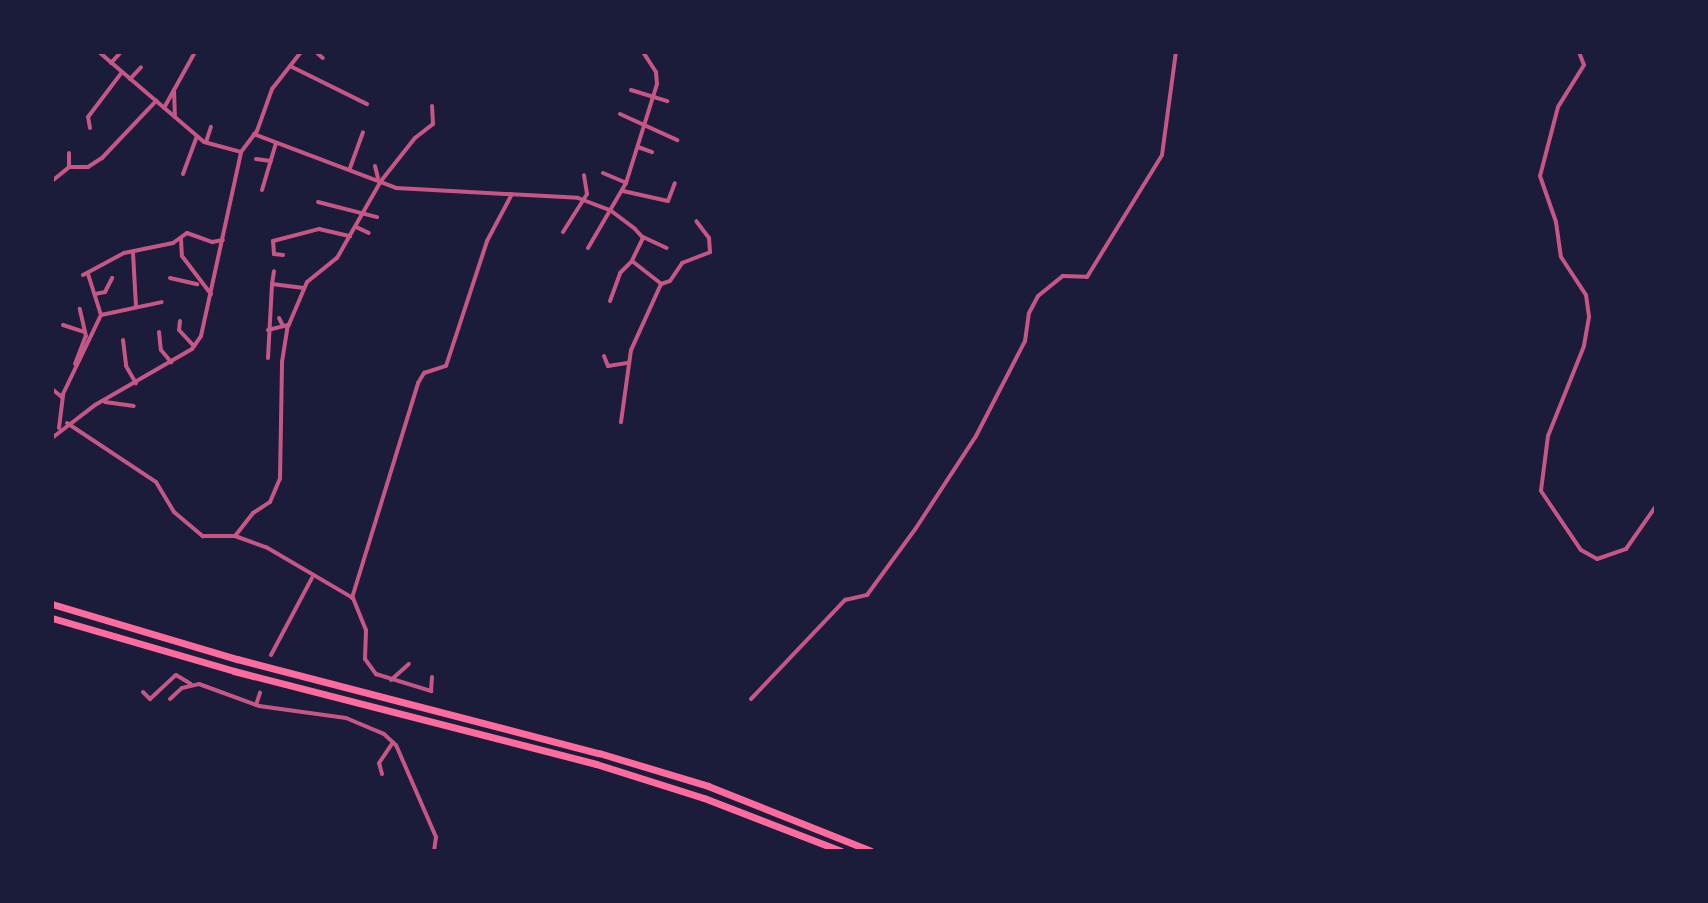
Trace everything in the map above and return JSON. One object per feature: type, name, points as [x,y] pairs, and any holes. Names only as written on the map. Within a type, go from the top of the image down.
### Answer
[{"type":"highway","points":[[52,604],[237,659],[612,757],[708,786],[871,851]]},
{"type":"highway","points":[[52,618],[219,667],[596,764],[704,798],[841,851]]},
{"type":"street","points":[[99,52],[197,136],[206,142],[241,152]]},
{"type":"street","points":[[111,63],[121,52]]},
{"type":"street","points":[[164,109],[195,52]]},
{"type":"street","points":[[53,435],[59,428],[194,346],[211,294],[241,152],[254,134],[272,89],[301,52]]},
{"type":"street","points":[[316,52],[323,58]]},
{"type":"street","points":[[588,248],[623,191],[646,123],[658,79],[643,52]]},
{"type":"street","points":[[751,699],[845,600],[867,595],[900,550],[975,438],[1025,341],[1029,313],[1038,296],[1063,276],[1087,277],[1162,155],[1176,52]]},
{"type":"street","points":[[1579,52],[1584,65],[1558,107],[1540,176],[1556,222],[1561,257],[1586,295],[1589,317],[1584,346],[1548,436],[1541,491],[1581,550],[1597,559],[1626,549],[1656,506]]},
{"type":"street","points":[[290,66],[367,104]]},
{"type":"street","points":[[130,79],[141,67]]},
{"type":"street","points":[[90,128],[87,119],[95,105],[122,72]]},
{"type":"street","points":[[174,87],[175,118]]},
{"type":"street","points":[[631,90],[667,101]]},
{"type":"street","points":[[52,181],[69,167],[88,167],[102,158],[156,101]]},
{"type":"street","points":[[235,536],[253,513],[270,502],[280,479],[281,367],[286,326],[311,275],[337,258],[366,212],[379,181],[415,138],[433,124],[432,106]]},
{"type":"street","points":[[620,114],[646,123],[677,140]]},
{"type":"street","points":[[206,142],[211,127]]},
{"type":"street","points":[[350,168],[363,132]]},
{"type":"street","points":[[254,134],[405,190],[584,199],[612,211],[643,237],[667,248]]},
{"type":"street","points":[[183,174],[197,136]]},
{"type":"street","points":[[262,190],[276,143]]},
{"type":"street","points":[[638,147],[652,152]]},
{"type":"street","points":[[69,153],[69,167]]},
{"type":"street","points":[[256,159],[271,161]]},
{"type":"street","points":[[375,166],[379,181]]},
{"type":"street","points":[[603,173],[626,183]]},
{"type":"street","points":[[563,232],[584,199],[588,186],[584,175]]},
{"type":"street","points":[[623,191],[668,201],[675,183]]},
{"type":"street","points":[[352,598],[418,383],[424,373],[446,366],[487,241],[512,194]]},
{"type":"street","points":[[318,202],[377,217]]},
{"type":"street","points":[[621,422],[628,363],[661,284],[670,281],[682,263],[710,252],[709,238],[696,221]]},
{"type":"street","points":[[356,227],[369,233]]},
{"type":"street","points":[[283,255],[274,254],[273,241],[319,229],[350,236]]},
{"type":"street","points":[[74,367],[101,315],[85,274],[133,253],[181,239],[190,232],[208,241],[223,240]]},
{"type":"street","points":[[610,301],[620,273],[632,261],[643,237]]},
{"type":"street","points":[[181,239],[182,256],[200,284],[211,294]]},
{"type":"street","points":[[133,253],[136,306]]},
{"type":"street","points":[[632,261],[661,284]]},
{"type":"street","points":[[268,358],[274,271]]},
{"type":"street","points":[[95,294],[105,292],[112,278]]},
{"type":"street","points":[[170,278],[200,284]]},
{"type":"street","points":[[272,284],[304,288]]},
{"type":"street","points":[[101,315],[162,302]]},
{"type":"street","points":[[59,428],[62,397],[85,332],[80,309]]},
{"type":"street","points":[[279,318],[286,326]]},
{"type":"street","points":[[180,321],[179,330],[194,346]]},
{"type":"street","points":[[63,325],[85,332]]},
{"type":"street","points":[[268,330],[286,326]]},
{"type":"street","points":[[159,332],[161,350],[171,362]]},
{"type":"street","points":[[123,340],[126,366],[136,383]]},
{"type":"street","points":[[604,356],[608,366],[628,363]]},
{"type":"street","points":[[52,389],[62,397]]},
{"type":"street","points":[[103,401],[134,406]]},
{"type":"street","points":[[67,423],[117,452],[156,482],[174,512],[203,536],[235,536],[282,555],[312,578],[352,598],[366,630],[367,664],[391,680],[431,691],[432,677]]},
{"type":"street","points":[[271,655],[312,578]]},
{"type":"street","points":[[391,680],[409,664]]},
{"type":"street","points":[[143,692],[150,699],[169,678],[184,679],[256,705],[359,721],[393,742],[436,837],[434,851]]},
{"type":"street","points":[[170,699],[184,679]]},
{"type":"street","points":[[179,689],[191,684]]},
{"type":"street","points":[[256,705],[260,693]]},
{"type":"street","points":[[382,774],[379,763],[393,742]]}]
